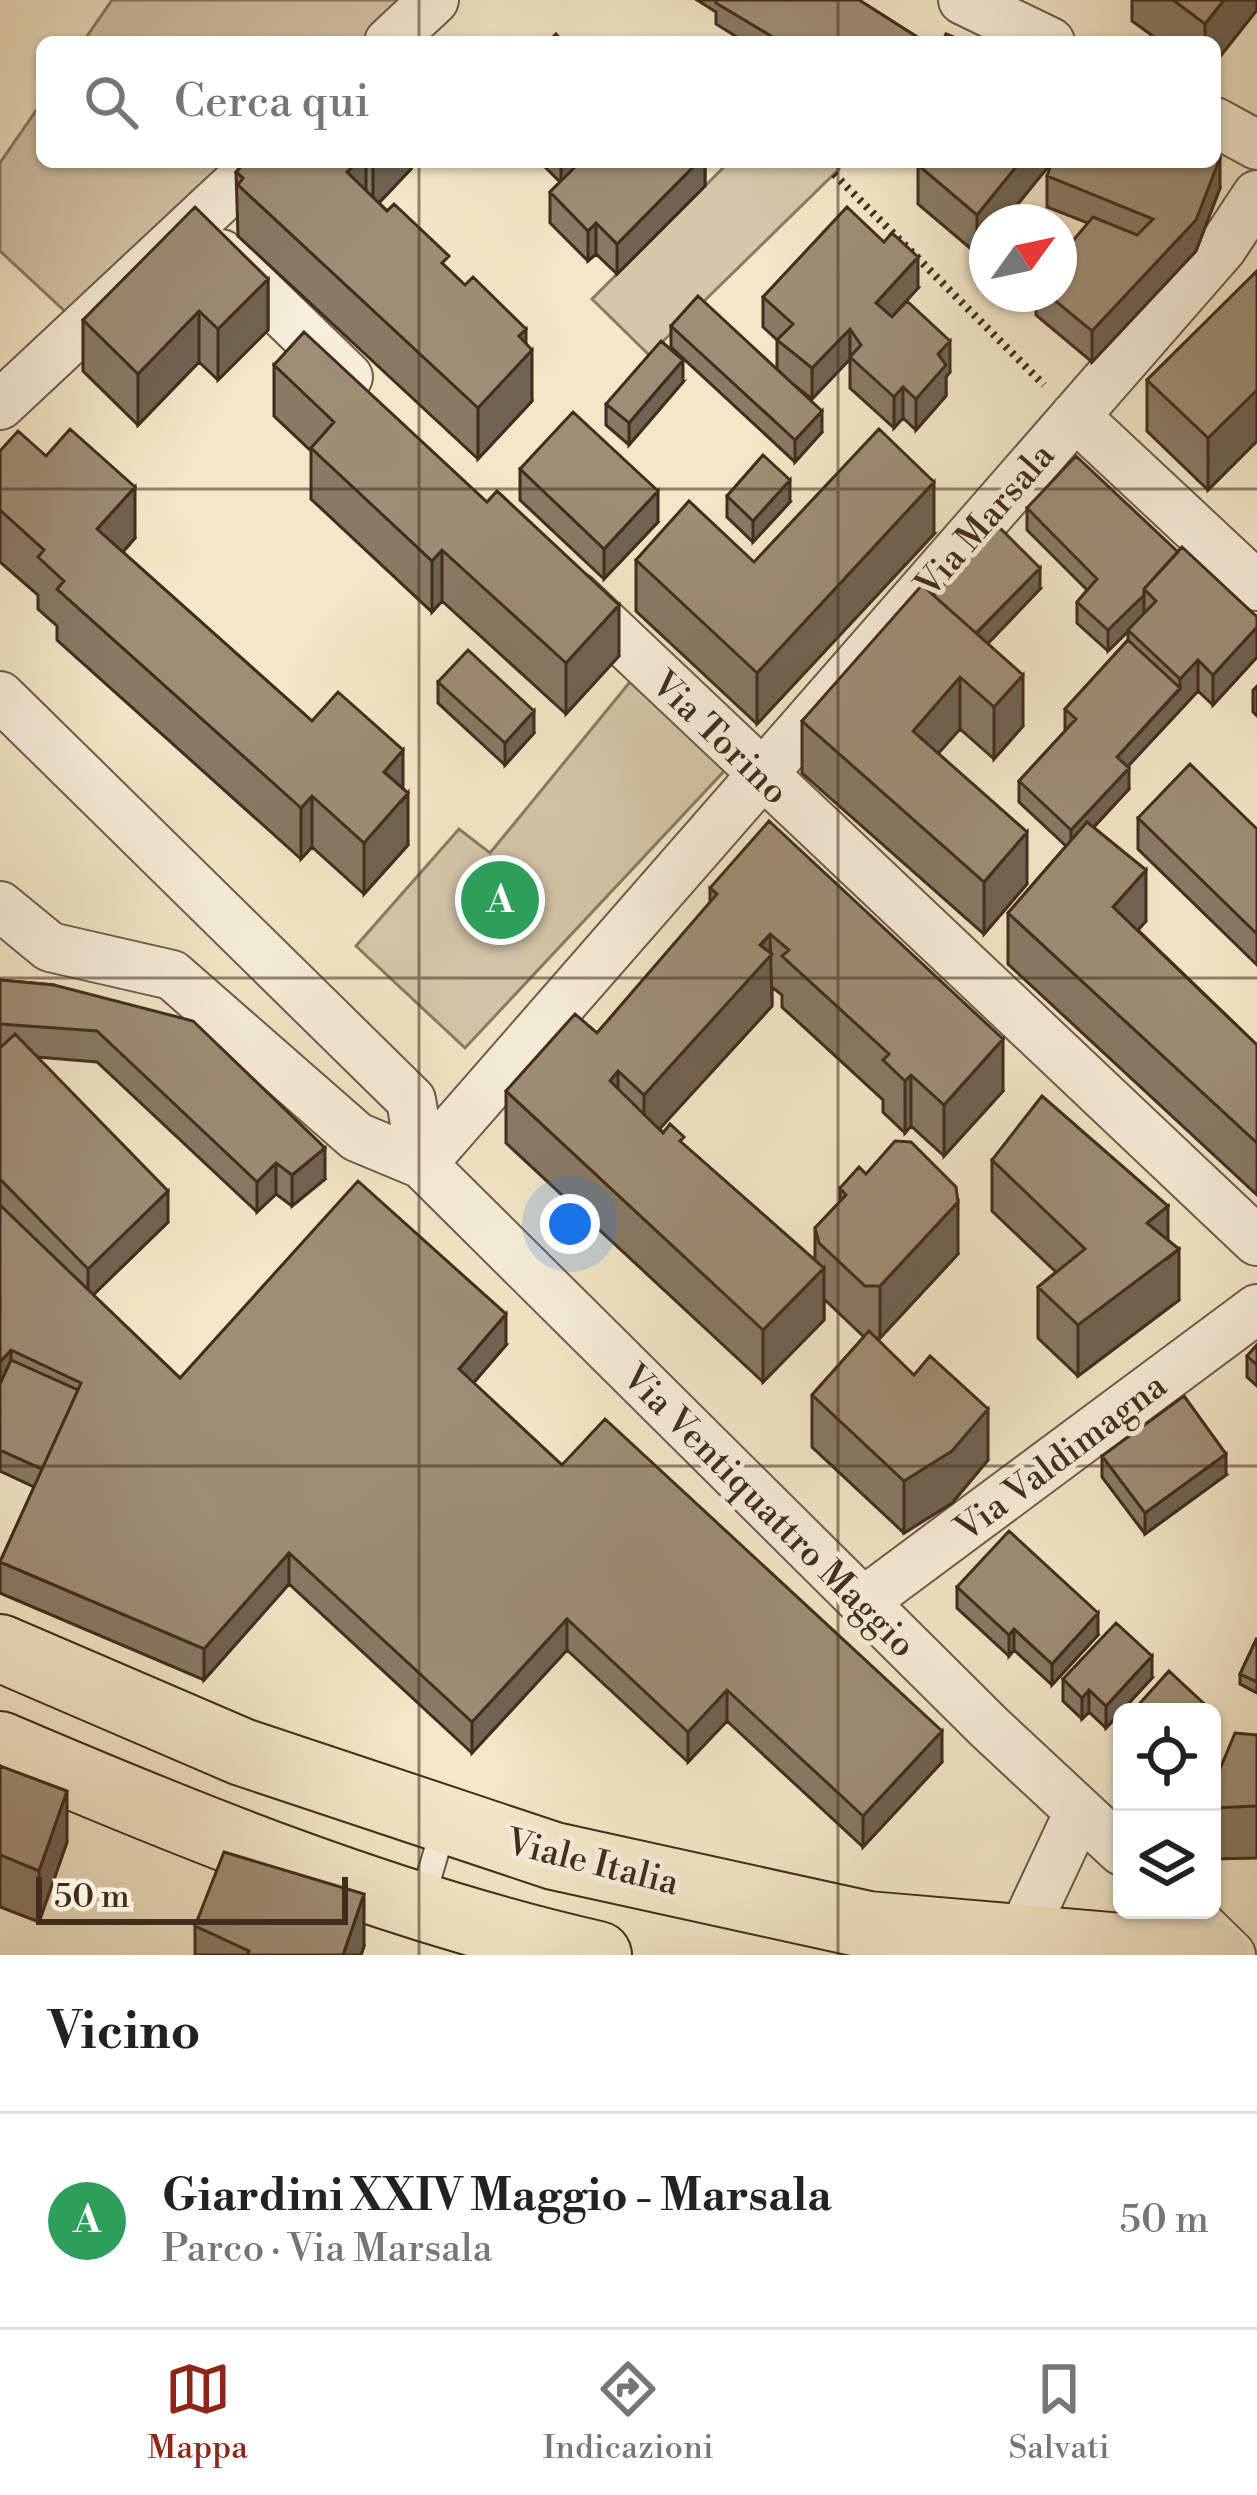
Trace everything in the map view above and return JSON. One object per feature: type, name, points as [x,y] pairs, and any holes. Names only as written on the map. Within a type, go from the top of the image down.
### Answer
[{"type":"main road","name":"Viale Italia","points":[[0,1648],[242,1752],[554,1856],[868,1925],[1215,1955]]},
{"type":"main road","points":[[0,1745],[197,1829],[521,1938],[598,1955]]},
{"type":"street","points":[[395,36],[434,0]]},
{"type":"street","points":[[963,0],[1015,10],[1043,36]]},
{"type":"street","points":[[1221,125],[1257,145]]},
{"type":"street","points":[[0,405],[254,168]]},
{"type":"street","name":"Via Marsala","points":[[422,1164],[1222,248],[1257,195]]},
{"type":"street","points":[[192,226],[377,405]]},
{"type":"street","points":[[1075,416],[1257,586]]},
{"type":"street","name":"Via Torino","points":[[545,568],[758,775],[1257,1241]]},
{"type":"street","points":[[9,710],[411,1100],[422,1164]]},
{"type":"street","name":"Via Ventiquattro Maggio","points":[[0,906],[50,946],[172,975],[357,1137],[422,1164],[1113,1843]]},
{"type":"street","points":[[0,945],[50,946]]},
{"type":"street","name":"Via Valdimagna","points":[[863,1602],[1257,1310]]},
{"type":"street","points":[[1020,1938],[1079,1811]]},
{"type":"street","points":[[1194,1919],[1231,1955]]},
{"type":"lane","points":[[421,1904],[446,1820]]},
{"type":"path","points":[[834,174],[1075,416]]},
{"type":"shaded area","points":[[112,0],[410,0],[371,36],[87,36]]},
{"type":"shaded area","points":[[36,111],[36,168],[229,168],[70,316],[0,251],[0,163]]},
{"type":"shaded area","points":[[723,168],[839,169],[649,355],[592,299]]},
{"type":"shaded area","points":[[630,682],[726,769],[465,1048],[356,946],[459,829],[490,853]]},
{"type":"building","points":[[859,0],[916,36],[771,36],[716,3]]},
{"type":"building","points":[[1173,0],[1224,0],[1205,24]]},
{"type":"building","points":[[240,168],[351,168],[347,172],[387,211],[394,204],[449,256],[442,263],[465,285],[473,277],[526,329],[519,336],[532,350],[478,408],[238,185],[243,178],[236,172]]},
{"type":"building","points":[[574,168],[692,168],[617,244],[596,223],[588,231],[550,192]]},
{"type":"building","points":[[922,168],[1015,168],[986,204],[969,204],[969,208]]},
{"type":"building","points":[[1050,168],[1216,168],[1196,220],[1092,331],[1069,312],[1077,312],[1077,236],[1093,217],[1137,235],[1153,219],[1047,176]]},
{"type":"building","points":[[195,207],[268,279],[218,329],[199,311],[138,374],[83,320]]},
{"type":"building","points":[[847,207],[884,242],[892,233],[918,257],[876,303],[892,317],[907,301],[950,341],[938,354],[946,365],[916,399],[903,387],[894,397],[850,357],[861,345],[850,329],[812,368],[777,340],[793,324],[763,297]]},
{"type":"building","points":[[1257,271],[1257,390],[1208,438],[1147,380]]},
{"type":"building","points":[[698,296],[822,411],[795,440],[671,326]]},
{"type":"building","points":[[304,332],[487,502],[497,491],[619,605],[566,663],[442,550],[432,561],[311,448],[334,422],[274,365]]},
{"type":"building","points":[[661,341],[683,360],[629,423],[606,404]]},
{"type":"building","points":[[573,412],[658,491],[604,549],[520,469]]},
{"type":"building","points":[[70,429],[135,487],[97,529],[312,721],[338,692],[403,750],[384,772],[408,793],[364,843],[312,796],[301,808],[57,589],[64,581],[38,557],[44,550],[0,510],[0,451],[18,431],[46,456]]},
{"type":"building","points":[[879,429],[934,482],[757,673],[636,560],[689,501],[754,562]]},
{"type":"building","points":[[763,455],[790,480],[753,521],[727,496]]},
{"type":"building","points":[[1076,456],[1178,552],[1108,630],[1077,602],[1097,579],[1027,508]]},
{"type":"building","points":[[999,527],[1040,568],[976,633],[933,595]]},
{"type":"building","points":[[1182,547],[1257,617],[1257,627],[1213,675],[1198,660],[1180,679],[1128,630],[1156,601],[1144,589]]},
{"type":"building","points":[[922,585],[1023,675],[994,707],[960,677],[913,731],[1027,832],[984,882],[802,721]]},
{"type":"building","points":[[1128,640],[1180,688],[1117,757],[1129,768],[1071,830],[1019,781],[1076,719],[1065,709]]},
{"type":"building","points":[[468,650],[534,711],[505,743],[438,682]]},
{"type":"building","points":[[1190,764],[1257,829],[1257,934],[1138,818]]},
{"type":"building","points":[[769,821],[1003,1039],[944,1105],[911,1075],[905,1081],[883,1060],[889,1054],[782,956],[789,950],[770,934],[760,945],[772,954],[644,1095],[618,1071],[610,1081],[663,1133],[670,1124],[684,1137],[680,1141],[824,1268],[763,1330],[506,1091],[575,1014],[597,1033],[717,894],[710,888]]},
{"type":"building","points":[[1087,822],[1146,870],[1113,907],[1257,1045],[1257,1143],[1008,913]]},
{"type":"building","points":[[0,980],[54,985],[193,1021],[325,1148],[292,1175],[276,1163],[257,1182],[97,1031],[0,1024]]},
{"type":"building","points":[[15,1034],[168,1191],[88,1269],[0,1179],[0,1048]]},
{"type":"building","points":[[1042,1096],[1168,1206],[1147,1223],[1179,1249],[1078,1325],[1038,1287],[1085,1249],[992,1160]]},
{"type":"building","points":[[895,1141],[911,1142],[956,1187],[958,1202],[880,1286],[865,1286],[819,1243],[815,1228],[846,1195],[840,1188],[859,1167],[866,1174]]},
{"type":"building","points":[[358,1181],[506,1314],[459,1369],[562,1465],[605,1419],[942,1731],[863,1816],[727,1690],[688,1732],[567,1619],[472,1722],[289,1553],[204,1649],[0,1562],[81,1383],[11,1350],[0,1362],[0,1205],[180,1378]]},
{"type":"building","points":[[869,1331],[914,1375],[930,1356],[988,1409],[952,1451],[904,1481],[812,1395]]},
{"type":"building","points":[[1257,1345],[1257,1365],[1247,1356]]},
{"type":"building","points":[[11,1360],[78,1390],[42,1469],[0,1450],[0,1384]]},
{"type":"building","points":[[1184,1396],[1226,1454],[1145,1513],[1102,1456]]},
{"type":"building","points":[[1009,1531],[1098,1613],[1052,1664],[1014,1629],[1009,1635],[957,1587]]},
{"type":"building","points":[[1116,1623],[1152,1656],[1106,1706],[1089,1690],[1082,1698],[1063,1679]]},
{"type":"building","points":[[1257,1638],[1257,1682],[1240,1674]]},
{"type":"building","points":[[1169,1671],[1203,1703],[1140,1703]]},
{"type":"building","points":[[1235,1733],[1257,1735],[1257,1806],[1221,1808],[1221,1766]]},
{"type":"building","points":[[0,1766],[67,1791],[39,1871],[0,1855]]},
{"type":"building","points":[[224,1852],[364,1894],[343,1955],[247,1955],[249,1951],[195,1926]]},
{"type":"place","name":"Giardini XXIV Maggio - Marsala","points":[[500,900]]}]
